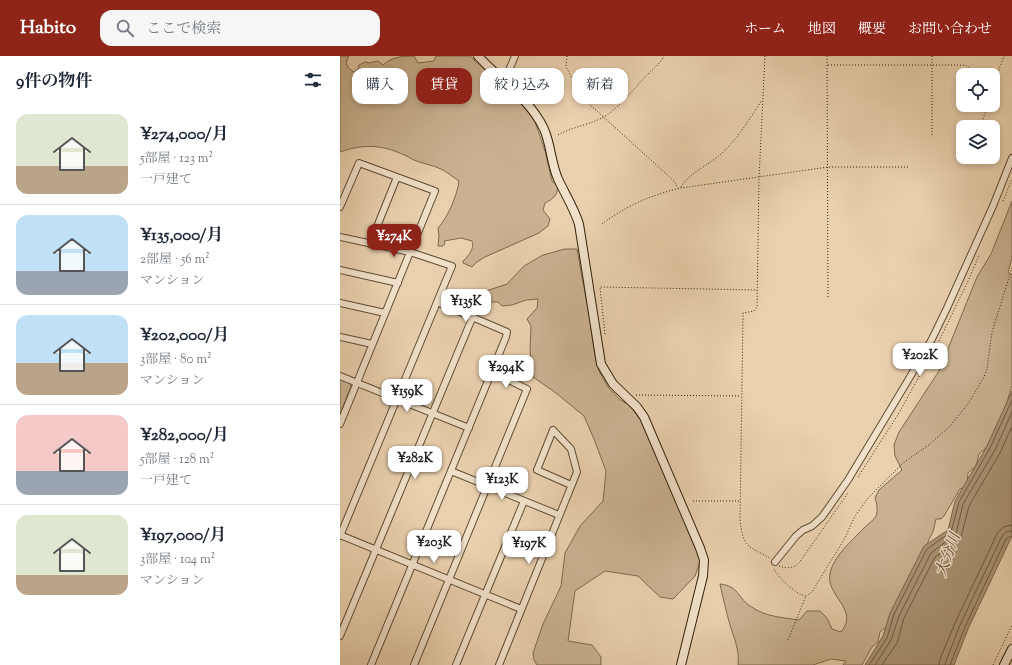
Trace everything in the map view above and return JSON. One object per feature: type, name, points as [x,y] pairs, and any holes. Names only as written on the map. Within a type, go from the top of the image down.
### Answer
[{"type":"street","points":[[478,56],[490,68]]},
{"type":"street","points":[[510,68],[515,56]]},
{"type":"street","points":[[526,104],[543,128],[558,179],[577,217],[581,231],[599,358],[616,388],[637,407],[644,417],[702,554],[704,566],[703,576],[681,665]]},
{"type":"street","points":[[775,562],[796,536],[803,530],[812,526],[822,517],[848,480],[907,382],[932,339],[947,308],[993,206],[1012,158]]},
{"type":"street","points":[[340,205],[359,163],[435,191],[340,424]]},
{"type":"street","points":[[370,244],[397,177]]},
{"type":"street","points":[[340,237],[410,252],[452,266],[340,536],[521,609]]},
{"type":"street","points":[[340,270],[398,283]]},
{"type":"street","points":[[371,665],[492,372],[507,332],[473,316],[437,302]]},
{"type":"street","points":[[340,303],[385,313]]},
{"type":"street","points":[[340,636],[473,316]]},
{"type":"street","points":[[340,337],[372,344]]},
{"type":"street","points":[[414,665],[527,389],[492,372]]},
{"type":"street","points":[[340,376],[469,428]]},
{"type":"street","points":[[498,665],[577,472],[571,449],[553,430],[537,470],[571,485]]},
{"type":"street","points":[[451,471],[559,515]]},
{"type":"street","points":[[456,665],[524,500]]},
{"type":"street","points":[[1004,665],[1012,649]]},
{"type":"path","points":[[567,56],[567,69],[577,88],[587,102],[674,181],[678,188]]},
{"type":"path","points":[[558,135],[572,128],[603,117],[625,99],[659,64],[664,56]]},
{"type":"path","points":[[765,56],[759,178],[756,308],[754,311],[743,313],[740,501],[741,529],[745,542],[753,550],[770,558],[781,567],[796,566],[850,489]]},
{"type":"path","points":[[827,56],[828,296]]},
{"type":"path","points":[[932,56],[932,135]]},
{"type":"path","points":[[1000,68],[1004,56]]},
{"type":"path","points":[[827,65],[965,65],[970,68]]},
{"type":"path","points":[[680,188],[730,145],[739,135],[763,99]]},
{"type":"path","points":[[602,224],[628,207],[663,192],[678,188],[759,178],[828,167],[908,167]]},
{"type":"path","points":[[1002,202],[1012,179]]},
{"type":"path","points":[[858,476],[895,419],[924,370],[948,323],[979,254]]},
{"type":"path","points":[[788,640],[806,596],[815,589],[845,538],[855,516],[868,498],[903,463],[930,444],[950,426],[968,404],[987,369],[992,332],[1012,268]]},
{"type":"path","points":[[605,334],[600,287],[757,290]]},
{"type":"path","points":[[636,395],[742,396]]},
{"type":"path","points":[[693,501],[740,501]]},
{"type":"path","points":[[775,562],[774,568],[777,575],[796,592],[806,596]]},
{"type":"path","points":[[993,665],[1012,625]]},
{"type":"shaded area","points":[[340,56],[349,56],[347,65],[352,70],[352,104],[408,104],[408,68],[358,68],[359,65],[365,62],[369,63],[378,61],[383,65],[390,60],[401,57],[414,56],[418,63],[434,61],[436,56],[470,56],[483,68],[480,68],[480,104],[522,104],[534,119],[545,151],[552,181],[558,187],[556,195],[545,203],[543,210],[550,219],[548,226],[539,233],[485,257],[472,267],[463,263],[463,261],[469,255],[473,247],[472,241],[461,238],[444,241],[445,244],[443,246],[438,246],[438,228],[452,206],[459,181],[435,166],[417,161],[396,151],[369,146],[340,152]]},
{"type":"shaded area","points":[[1012,201],[1012,258],[1008,272],[1012,275],[1012,385],[1005,409],[987,447],[979,454],[976,466],[968,473],[965,487],[960,489],[944,516],[941,519],[936,519],[922,562],[887,626],[880,632],[878,642],[872,647],[862,665],[843,665],[846,661],[831,659],[813,665],[738,665],[735,640],[727,615],[720,584],[731,587],[750,606],[756,610],[768,614],[799,620],[807,611],[820,611],[827,618],[832,629],[841,632],[846,624],[847,616],[845,609],[832,589],[830,581],[832,566],[844,548],[876,516],[877,507],[875,498],[879,490],[902,470],[895,456],[894,445],[899,432],[939,371],[977,277],[991,254]]},
{"type":"shaded area","points":[[565,249],[577,249],[595,356],[599,371],[608,387],[619,399],[629,405],[642,422],[691,531],[700,562],[695,576],[673,599],[660,597],[638,576],[605,571],[575,591],[568,641],[592,645],[601,657],[601,665],[537,665],[534,660],[533,653],[543,624],[561,586],[565,553],[580,526],[603,501],[606,471],[594,439],[584,416],[556,393],[533,377],[530,349],[531,326],[527,319],[537,308],[538,299],[526,300],[512,305],[502,306],[498,302],[484,302],[478,310],[465,311],[461,309],[464,305],[474,301],[480,295],[489,290],[507,284],[524,266],[543,255]]},
{"type":"shaded area","points":[[340,379],[350,383],[351,386],[340,414]]},
{"type":"water","name":"大分川","points":[[1012,391],[1012,536],[968,629],[954,665],[865,665],[883,636],[890,613],[924,546],[948,530],[955,501],[987,446]]}]
